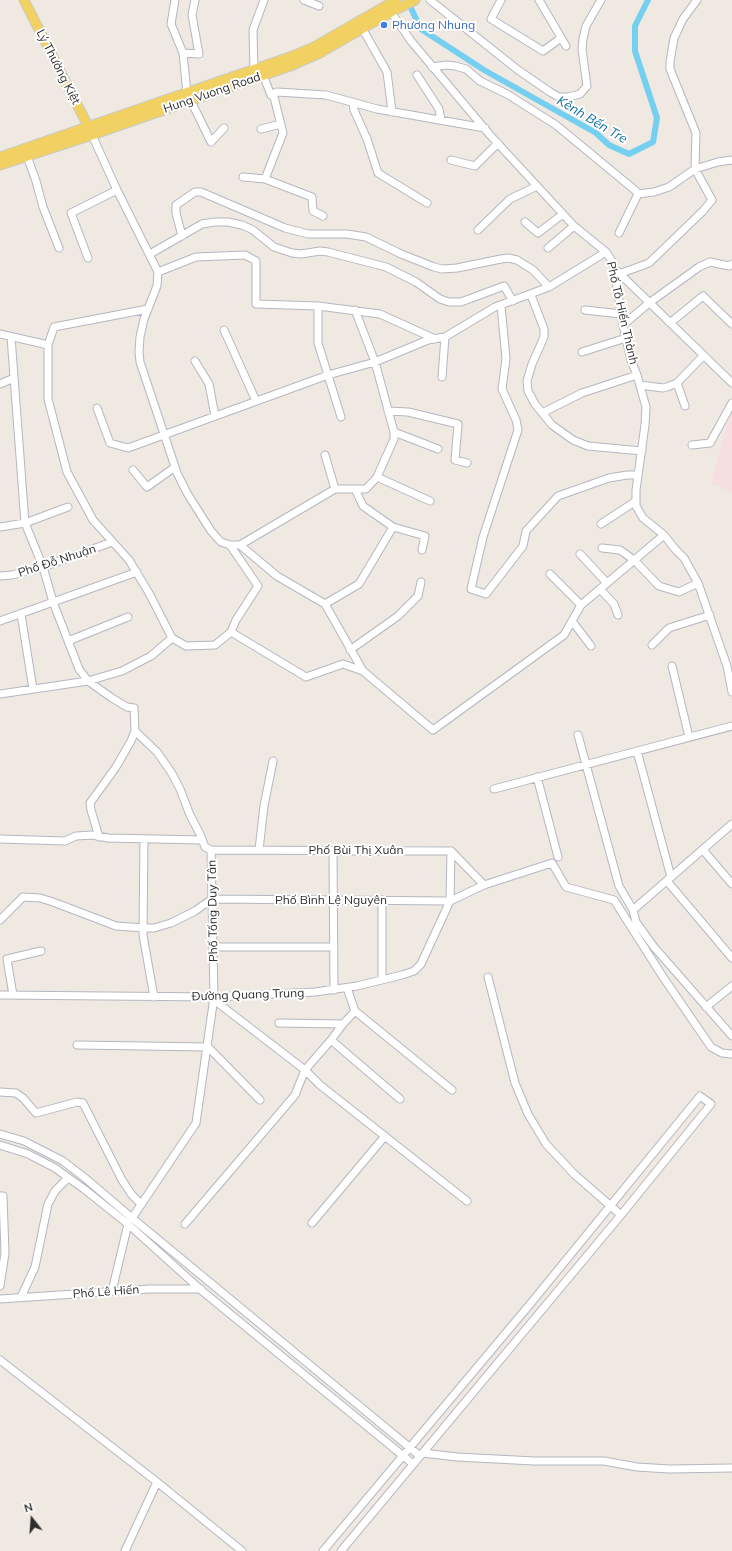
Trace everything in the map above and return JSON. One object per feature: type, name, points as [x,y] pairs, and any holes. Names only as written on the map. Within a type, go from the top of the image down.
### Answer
[{"type":"main road","name":"Lý Thường Kiệt","points":[[24,0],[90,131]]},
{"type":"main road","name":"Hung Vuong Road","points":[[189,97],[314,47],[390,5],[415,0]]},
{"type":"main road","name":"Hung Vuong Road","points":[[0,165],[90,131],[189,97],[293,65],[318,54],[362,28],[390,5]]},
{"type":"main road","name":"Hung Vuong Road","points":[[0,157],[90,131]]},
{"type":"street","points":[[175,0],[172,24],[183,53],[189,97],[211,142],[224,128]]},
{"type":"street","points":[[183,53],[199,54],[192,14],[196,0]]},
{"type":"street","points":[[254,70],[253,30],[264,0]]},
{"type":"street","points":[[304,0],[319,6]]},
{"type":"street","points":[[430,0],[518,70],[559,97],[568,98],[580,94],[587,86],[582,49],[583,39],[586,26],[601,0]]},
{"type":"street","points":[[501,0],[491,19],[543,51],[561,38]]},
{"type":"street","points":[[539,0],[566,46]]},
{"type":"street","points":[[619,274],[649,263],[703,211],[712,200],[695,169],[696,134],[670,69],[674,38],[682,18],[697,0]]},
{"type":"street","name":"Phố Tô Hiến Thành","points":[[390,5],[411,41],[484,128],[574,226],[606,252],[613,264],[623,325],[631,360],[646,407],[636,506],[643,518],[664,535],[684,558],[698,583],[728,666],[732,692]]},
{"type":"street","points":[[362,28],[387,72],[392,112]]},
{"type":"street","points":[[432,67],[451,65],[466,69],[480,81],[507,94],[556,125],[638,194],[654,192],[669,187],[695,169],[718,162],[732,160]]},
{"type":"street","points":[[263,75],[271,95],[274,97],[283,133],[265,179]]},
{"type":"street","points":[[417,75],[439,109],[441,120]]},
{"type":"street","points":[[271,95],[277,92],[326,95],[377,109],[484,128]]},
{"type":"street","points":[[353,102],[354,110],[367,139],[378,173],[427,202]]},
{"type":"street","points":[[261,129],[281,124]]},
{"type":"street","points":[[90,131],[117,190],[158,272],[158,286],[144,319],[140,337],[140,362],[175,467],[193,505],[211,531],[221,542],[230,545],[240,545],[335,489],[366,489],[377,477],[394,439],[394,432],[375,362],[354,310]]},
{"type":"street","points":[[451,160],[475,166],[498,143]]},
{"type":"street","points":[[27,156],[43,207],[59,248]]},
{"type":"street","points":[[243,177],[265,179],[312,197],[313,211],[323,216]]},
{"type":"street","points":[[478,230],[510,199],[537,186]]},
{"type":"street","points":[[88,258],[71,213],[117,190]]},
{"type":"street","points":[[182,236],[176,213],[176,205],[195,192],[201,192],[285,228],[308,234],[347,234],[366,237],[407,257],[442,269],[457,268],[508,258],[517,260],[533,270],[549,287]]},
{"type":"street","points":[[619,233],[638,194]]},
{"type":"street","points":[[525,222],[538,233],[563,214]]},
{"type":"street","points":[[150,254],[208,222],[228,222],[242,225],[253,230],[274,247],[292,253],[300,254],[320,251],[328,252],[386,267],[416,282],[440,299],[449,302],[461,302],[504,286],[513,301]]},
{"type":"street","points":[[548,248],[574,226]]},
{"type":"street","points":[[97,408],[110,443],[128,448],[328,375],[375,362],[428,340],[446,337],[501,305],[549,287],[606,252]]},
{"type":"street","points":[[158,272],[196,257],[245,255],[256,261],[256,304],[318,306],[380,314],[435,339]]},
{"type":"street","points":[[623,325],[649,303],[705,263],[710,262],[729,266],[732,264]]},
{"type":"street","points":[[613,264],[619,274],[732,383]]},
{"type":"street","points":[[531,295],[544,329],[544,337],[532,364],[527,381],[528,391],[535,404],[552,425],[573,440],[588,446],[642,451]]},
{"type":"street","points":[[670,323],[703,296],[732,324]]},
{"type":"street","points":[[501,305],[506,359],[502,389],[516,420],[518,430],[483,537],[471,588],[486,594],[523,546],[526,531],[558,496],[609,478],[638,475]]},
{"type":"street","points":[[318,306],[318,343],[341,417]]},
{"type":"street","points":[[148,309],[54,327],[48,345],[48,400],[67,472],[93,520],[129,560],[137,572],[172,638],[186,646],[215,645],[231,632],[236,620],[258,586],[230,545]]},
{"type":"street","points":[[586,310],[621,314]]},
{"type":"street","points":[[224,330],[256,401]]},
{"type":"street","points":[[0,334],[48,345]]},
{"type":"street","points":[[11,337],[25,524],[43,568],[53,602],[79,669],[88,681],[127,707],[134,708],[135,731],[116,767],[90,803],[90,810],[99,836]]},
{"type":"street","points":[[442,377],[446,337]]},
{"type":"street","points":[[582,352],[626,338]]},
{"type":"street","points":[[640,385],[663,388],[677,382],[703,356]]},
{"type":"street","points":[[195,361],[209,384],[215,416]]},
{"type":"street","points":[[542,413],[582,393],[637,375]]},
{"type":"street","points":[[0,384],[14,378]]},
{"type":"street","points":[[677,382],[686,406]]},
{"type":"street","points":[[692,445],[710,443],[732,403]]},
{"type":"street","points":[[388,411],[408,412],[458,424],[455,460],[467,463]]},
{"type":"street","points":[[394,432],[438,449]]},
{"type":"street","points":[[325,456],[335,489]]},
{"type":"street","points":[[133,470],[147,487],[175,467]]},
{"type":"street","points":[[377,477],[430,501]]},
{"type":"street","points":[[355,489],[363,506],[393,527],[425,536],[422,550]]},
{"type":"street","points":[[601,524],[636,501]]},
{"type":"street","points":[[0,527],[25,524],[68,507]]},
{"type":"street","points":[[325,604],[359,584],[393,527]]},
{"type":"street","points":[[240,545],[277,576],[325,604],[363,671],[433,730],[564,635],[581,605],[664,535]]},
{"type":"street","name":"Phố Đỗ Nhuận","points":[[0,576],[12,575],[43,568],[112,542]]},
{"type":"street","points":[[602,548],[620,550],[634,560],[659,586],[678,592],[698,583]]},
{"type":"street","points":[[580,554],[607,583]]},
{"type":"street","points":[[0,621],[137,572]]},
{"type":"street","points":[[550,574],[581,605]]},
{"type":"street","points":[[350,650],[398,616],[418,596],[421,582]]},
{"type":"street","points":[[600,589],[614,604],[618,615]]},
{"type":"street","points":[[21,614],[33,689]]},
{"type":"street","points":[[652,644],[669,628],[710,615]]},
{"type":"street","points":[[68,641],[128,617]]},
{"type":"street","points":[[572,621],[590,646]]},
{"type":"street","points":[[231,632],[306,677],[356,660]]},
{"type":"street","points":[[0,694],[88,681],[122,671],[151,656],[172,638]]},
{"type":"street","points":[[343,664],[363,671]]},
{"type":"street","points":[[672,666],[690,737]]},
{"type":"street","points":[[494,788],[732,726]]},
{"type":"street","name":"Phố Tống Duy Tân","points":[[112,1291],[130,1221],[196,1123],[214,999],[211,850],[205,847],[171,772],[157,752],[135,731]]},
{"type":"street","points":[[578,735],[619,886],[632,910],[636,922],[654,947],[732,1036]]},
{"type":"street","points":[[637,751],[669,879],[732,958]]},
{"type":"street","points":[[259,850],[264,806],[273,761]]},
{"type":"street","points":[[537,777],[558,857]]},
{"type":"street","points":[[632,910],[732,824]]},
{"type":"street","points":[[0,839],[65,841],[76,836],[92,835],[108,838],[202,840]]},
{"type":"street","points":[[144,839],[143,935],[154,997]]},
{"type":"street","name":"Phố Bùi Thị Xuân","points":[[211,850],[451,851]]},
{"type":"street","points":[[333,850],[334,990]]},
{"type":"street","points":[[703,850],[732,884]]},
{"type":"street","points":[[451,851],[484,885]]},
{"type":"street","points":[[451,851],[450,901],[484,885],[552,863],[566,887],[614,900],[663,977],[711,1047],[722,1053],[732,1054]]},
{"type":"street","points":[[0,920],[24,897],[45,900],[116,926],[154,928],[171,923],[195,912],[212,899]]},
{"type":"street","name":"Phố Bình Lệ Nguyên","points":[[212,899],[450,901]]},
{"type":"street","points":[[382,900],[382,979]]},
{"type":"street","name":"Đường Quang Trung","points":[[0,995],[214,999],[314,992],[348,988],[414,971],[421,964],[450,901]]},
{"type":"street","points":[[213,947],[334,947]]},
{"type":"street","points":[[13,995],[7,959],[41,951]]},
{"type":"street","points":[[488,976],[515,1083],[528,1114],[546,1144],[574,1174],[621,1215]]},
{"type":"street","points":[[706,1006],[732,986]]},
{"type":"street","points":[[348,988],[355,1011],[452,1090]]},
{"type":"street","points":[[214,999],[305,1070],[320,1085],[467,1200]]},
{"type":"street","points":[[184,1224],[296,1095],[305,1070],[355,1011]]},
{"type":"street","points":[[279,1024],[343,1024]]},
{"type":"street","points":[[331,1040],[400,1099]]},
{"type":"street","points":[[77,1045],[208,1047],[260,1100]]},
{"type":"street","points":[[0,1092],[16,1093],[23,1098],[36,1113],[77,1102],[83,1103],[122,1180],[132,1195],[141,1204]]},
{"type":"street","points":[[323,1551],[531,1303],[700,1096],[711,1104],[621,1215],[342,1551]]},
{"type":"street","points":[[0,1134],[24,1141],[63,1161],[85,1178],[201,1290],[413,1464]]},
{"type":"street","points":[[312,1223],[385,1136]]},
{"type":"street","points":[[0,1145],[28,1154],[55,1168],[130,1221],[209,1282],[410,1447],[422,1455],[534,1461],[604,1461],[637,1467],[669,1469],[732,1468]]},
{"type":"street","points":[[21,1298],[35,1267],[48,1204],[55,1191],[68,1178]]},
{"type":"street","points":[[0,1196],[3,1196],[5,1253],[0,1286]]},
{"type":"street","points":[[201,1290],[209,1282]]},
{"type":"street","name":"Phố Lê Hiến","points":[[0,1299],[150,1289],[201,1290]]},
{"type":"street","points":[[0,1360],[157,1482],[242,1551]]},
{"type":"street","points":[[125,1551],[157,1482]]},
{"type":"shaded area","points":[[732,406],[732,492],[711,484]]},
{"type":"waterway","name":"Kênh Bến Tre","points":[[407,0],[421,29],[484,70],[596,133],[609,145],[629,154],[653,142],[657,118],[635,51],[635,26],[648,0]]},
{"type":"place","name":"Phương Nhung","points":[[384,25]]}]
